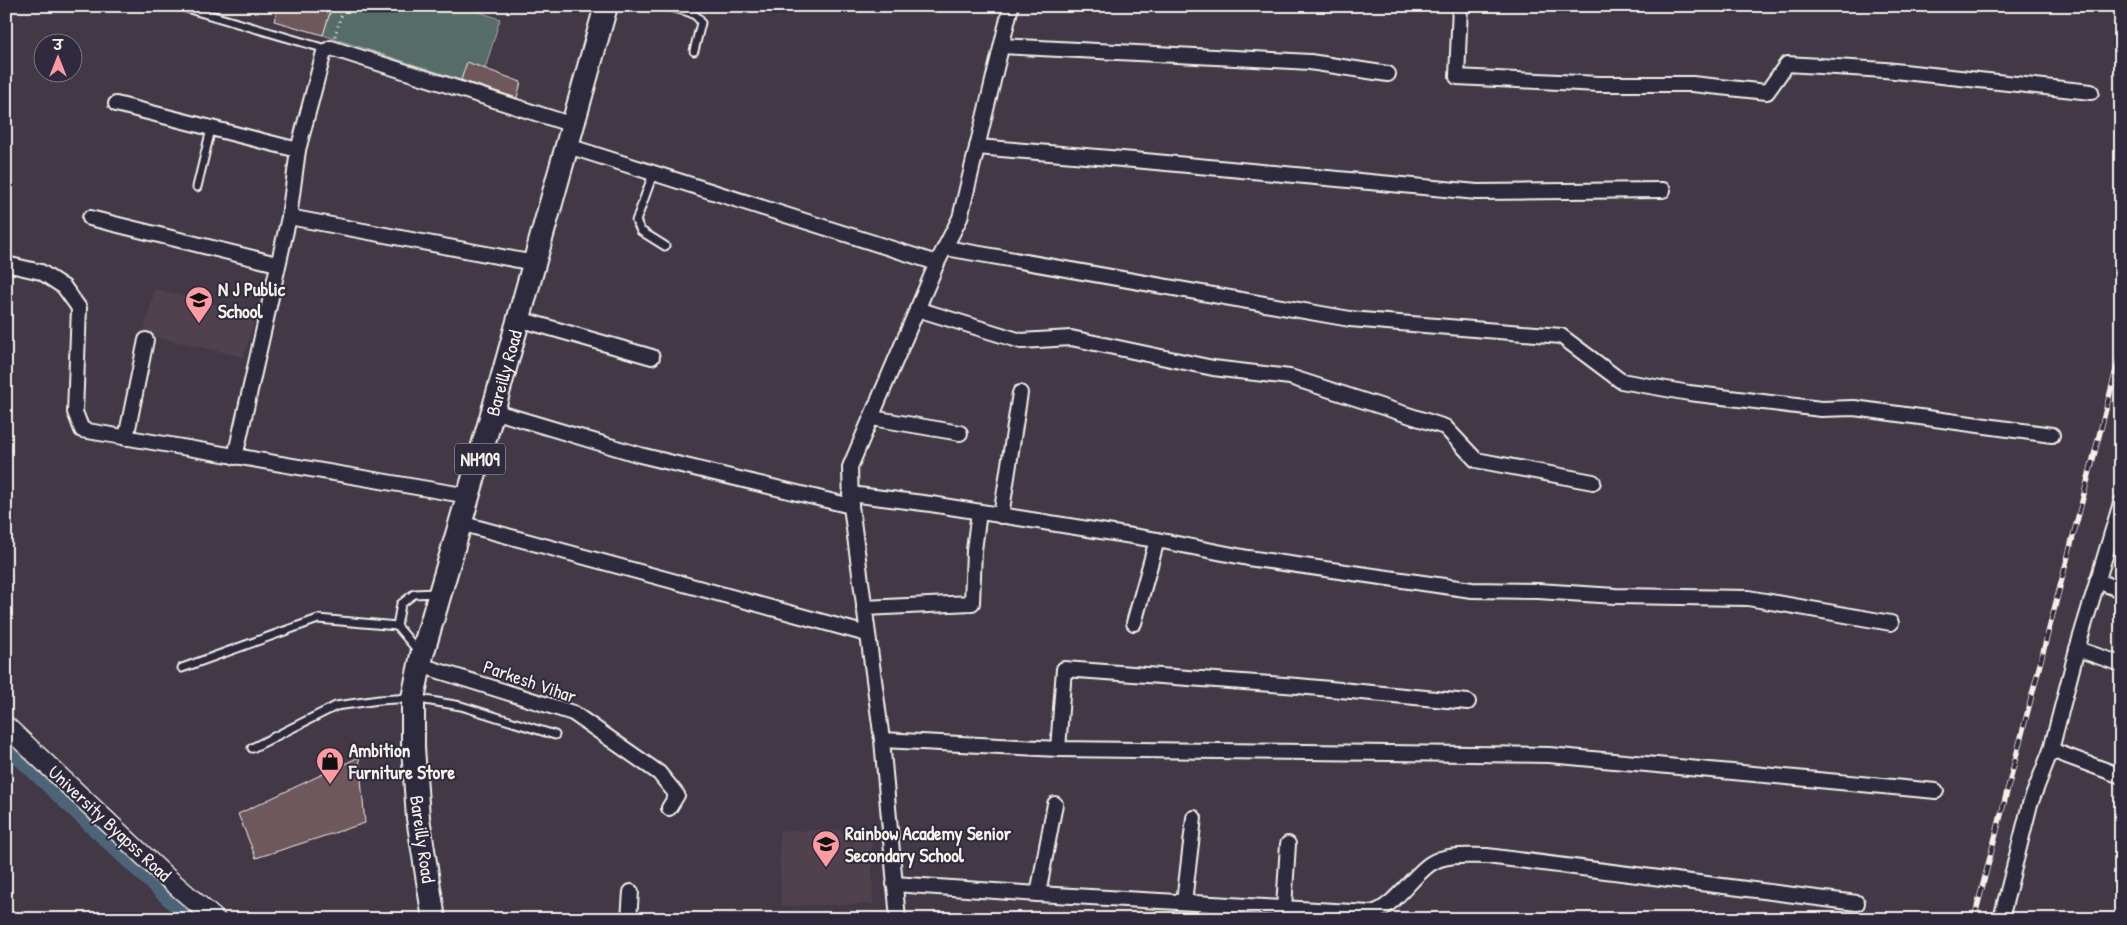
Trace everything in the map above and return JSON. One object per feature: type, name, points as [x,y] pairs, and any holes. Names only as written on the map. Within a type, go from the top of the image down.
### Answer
[{"type":"highway","name":"Bareilly Road","points":[[434,919],[418,818],[413,747],[413,698],[421,660],[494,412],[606,6]]},
{"type":"main road","name":"University Byapss Road","points":[[6,726],[164,875],[215,919]]},
{"type":"street","points":[[898,919],[882,740],[851,500],[850,467],[937,263],[960,218],[1011,6]]},
{"type":"street","points":[[1460,6],[1458,77],[1599,84],[1692,84],[1766,92],[1787,64],[1885,70],[2091,92]]},
{"type":"street","points":[[1002,46],[1310,62],[1388,74]]},
{"type":"street","points":[[235,457],[289,217],[298,150],[324,52],[329,49],[573,125]]},
{"type":"street","points":[[116,104],[298,150]]},
{"type":"street","points":[[568,146],[937,263]]},
{"type":"street","points":[[977,148],[1144,161],[1469,192],[1663,190]]},
{"type":"street","points":[[289,217],[534,263]]},
{"type":"street","points":[[90,218],[277,264]]},
{"type":"street","points":[[946,248],[1350,319],[1561,336],[1620,381],[1689,393],[1821,409],[1854,408],[2052,435]]},
{"type":"street","points":[[6,264],[41,272],[64,287],[79,308],[75,412],[82,430],[469,496]]},
{"type":"street","points":[[918,309],[1021,340],[1071,338],[1213,368],[1290,377],[1445,427],[1476,460],[1593,482]]},
{"type":"street","points":[[519,319],[652,357]]},
{"type":"street","points":[[126,438],[146,340]]},
{"type":"street","points":[[1001,516],[1020,393]]},
{"type":"street","points":[[494,412],[640,455],[851,500],[979,512],[1157,540],[1248,558],[1486,592],[1538,591],[1615,596],[1748,598],[1891,623]]},
{"type":"street","points":[[872,418],[960,433]]},
{"type":"street","points":[[2001,919],[2030,804],[2051,750],[2077,649],[2121,503]]},
{"type":"street","points":[[864,608],[972,603],[974,550],[979,512]]},
{"type":"street","points":[[460,523],[867,634]]},
{"type":"street","points":[[1134,623],[1157,540]]},
{"type":"street","points":[[2097,581],[2121,590]]},
{"type":"street","points":[[2077,649],[2121,664]]},
{"type":"street","name":"Parkesh Vihar","points":[[421,660],[573,713],[659,773],[677,795],[669,808]]},
{"type":"street","points":[[1058,749],[1064,669],[1298,686],[1468,702]]},
{"type":"street","points":[[882,740],[1058,749],[1549,755],[1936,791]]},
{"type":"street","points":[[2051,750],[2121,776]]},
{"type":"street","points":[[1038,894],[1055,804]]},
{"type":"street","points":[[1184,902],[1194,818]]},
{"type":"street","points":[[1284,908],[1288,844]]},
{"type":"street","points":[[894,884],[1038,894],[1377,912],[1430,864],[1443,858],[1487,856],[1857,903]]},
{"type":"street","points":[[629,919],[631,892]]},
{"type":"lane","points":[[179,6],[329,49]]},
{"type":"lane","points":[[668,6],[695,15],[700,19],[701,23],[694,51]]},
{"type":"lane","points":[[197,187],[211,129]]},
{"type":"lane","points":[[653,174],[636,221],[642,231],[665,246]]},
{"type":"lane","points":[[421,660],[397,626],[401,604],[414,594],[440,592]]},
{"type":"lane","points":[[182,668],[318,619],[397,626]]},
{"type":"lane","points":[[252,748],[336,706],[379,700],[413,698],[461,706],[555,735]]},
{"type":"path","points":[[329,49],[344,6]]},
{"type":"shaded area","name":"N J Public School","points":[[155,289],[256,314],[244,357],[143,334]]},
{"type":"shaded area","name":"Rainbow Academy Senior Secondary School","points":[[871,829],[873,904],[781,906],[779,831]]},
{"type":"green space","points":[[332,6],[462,6],[500,19],[485,69],[467,63],[461,80],[323,35]]},
{"type":"building","points":[[278,6],[332,6],[323,35],[274,21]]},
{"type":"building","points":[[467,62],[521,82],[517,98],[461,80]]},
{"type":"building","name":"Ambition Furniture Store","points":[[359,757],[365,823],[256,858],[238,814]]},
{"type":"waterway","points":[[6,743],[193,919]]},
{"type":"railway","points":[[1974,919],[2121,351]]},
{"type":"place","name":"N J Public School","points":[[199,324]]},
{"type":"place","name":"Ambition Furniture Store","points":[[330,785]]},
{"type":"place","name":"Rainbow Academy Senior Secondary School","points":[[826,868]]}]
